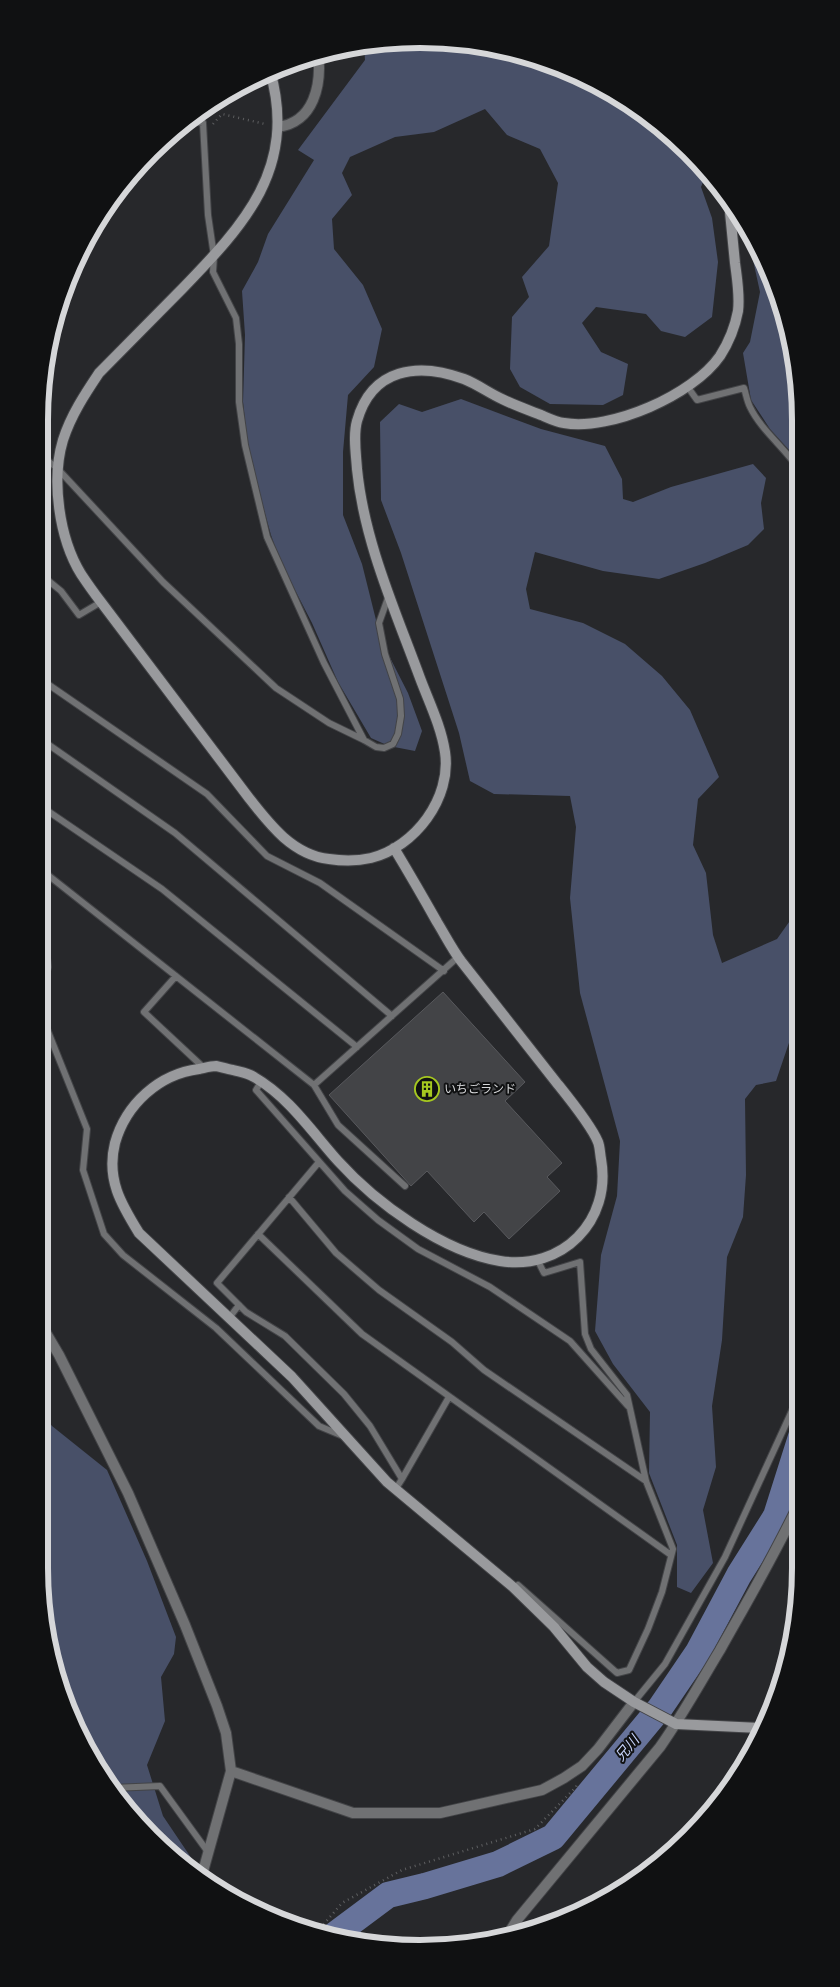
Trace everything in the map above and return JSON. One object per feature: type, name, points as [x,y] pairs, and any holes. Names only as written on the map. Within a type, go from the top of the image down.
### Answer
[{"type":"street","points":[[278,128],[289,126],[301,119],[307,112],[314,99],[318,62]]},
{"type":"street","points":[[272,78],[278,128],[271,168],[262,189],[248,214],[214,256],[99,373],[72,417],[63,441],[57,468],[60,518],[80,572],[272,828],[295,847],[327,859],[371,858],[394,848],[416,832],[438,800],[444,781],[445,754],[436,720],[377,561],[360,496],[356,453],[356,422],[370,393],[383,379],[401,372],[427,369],[464,379],[506,401],[563,423],[594,423],[622,418],[652,406],[687,386],[709,369],[719,357],[734,328],[738,309],[738,287],[730,213]]},
{"type":"street","points":[[394,848],[458,957],[576,1108],[598,1142],[603,1169],[602,1192],[593,1218],[579,1237],[557,1253],[538,1261],[513,1263],[485,1258],[437,1238],[399,1215],[363,1188],[286,1102],[261,1082],[252,1076],[216,1066],[184,1071],[159,1083],[139,1099],[122,1123],[115,1146],[112,1172],[121,1204],[139,1233],[292,1377],[395,1490],[513,1587],[554,1627],[587,1667],[604,1682],[634,1702],[672,1723],[756,1728]]},
{"type":"street","points":[[48,1337],[128,1493],[185,1625],[226,1733],[232,1771],[203,1870]]},
{"type":"street","points":[[512,1928],[660,1747],[672,1723],[740,1614],[792,1519]]},
{"type":"street","points":[[232,1771],[353,1812],[440,1813],[542,1790],[582,1766],[598,1749],[634,1702]]},
{"type":"lane","points":[[201,118],[203,123],[208,215],[214,256],[212,272],[236,318],[239,344],[239,402],[246,445],[267,537],[324,663],[364,740]]},
{"type":"lane","points":[[196,122],[203,123]]},
{"type":"lane","points":[[687,386],[696,400],[744,388],[750,407],[761,424],[792,460]]},
{"type":"lane","points":[[48,461],[57,468],[163,582],[276,688],[328,723],[376,747],[384,748],[392,744],[398,734],[401,716],[400,699],[385,654],[379,623],[389,594]]},
{"type":"lane","points":[[48,580],[61,591],[79,616],[101,602]]},
{"type":"lane","points":[[48,684],[207,794],[267,856],[320,883],[444,970]]},
{"type":"lane","points":[[48,744],[175,833],[392,1016]]},
{"type":"lane","points":[[48,810],[162,889],[357,1047]]},
{"type":"lane","points":[[48,875],[314,1085],[338,1125],[405,1186]]},
{"type":"lane","points":[[314,1085],[458,957]]},
{"type":"lane","points":[[176,976],[144,1012],[204,1068]]},
{"type":"lane","points":[[48,1032],[87,1129],[83,1170],[104,1234],[123,1255],[216,1328],[319,1426],[345,1437]]},
{"type":"lane","points":[[261,1082],[256,1090],[344,1191],[386,1226],[418,1249],[490,1286],[570,1341],[629,1407]]},
{"type":"lane","points":[[319,1162],[217,1283],[246,1312],[285,1336],[344,1394],[370,1426],[402,1479]]},
{"type":"lane","points":[[289,1197],[336,1253],[379,1290],[452,1342],[484,1370],[646,1481]]},
{"type":"lane","points":[[258,1234],[362,1334],[671,1555]]},
{"type":"lane","points":[[513,1587],[517,1584],[617,1673],[629,1670],[648,1629],[662,1592],[672,1549],[646,1481],[627,1395],[591,1349],[585,1334],[580,1262],[544,1273],[538,1261]]},
{"type":"lane","points":[[229,1318],[239,1305]]},
{"type":"lane","points":[[395,1490],[449,1397]]},
{"type":"lane","points":[[634,1702],[665,1664],[725,1557],[792,1411]]},
{"type":"lane","points":[[120,1788],[160,1786],[208,1852]]},
{"type":"path","points":[[203,123],[212,125],[222,114],[278,128]]},
{"type":"path","points":[[321,1926],[342,1904],[402,1870],[535,1829],[576,1787],[582,1766]]},
{"type":"shaded area","points":[[396,48],[444,48],[469,51],[516,60],[540,67],[606,97],[647,124],[666,140],[704,179],[701,187],[712,218],[718,262],[712,317],[685,337],[661,331],[646,314],[596,307],[582,323],[601,352],[628,364],[623,395],[603,405],[550,404],[520,387],[510,369],[512,317],[529,297],[522,277],[549,246],[558,183],[540,149],[507,135],[485,109],[434,132],[395,137],[350,157],[342,173],[352,195],[332,219],[334,249],[363,285],[382,329],[374,367],[348,395],[343,452],[343,515],[362,564],[381,640],[408,693],[422,731],[415,751],[389,746],[371,738],[338,682],[312,623],[280,561],[271,535],[249,457],[243,402],[245,335],[242,291],[258,262],[268,234],[314,160],[298,150],[365,60],[364,52]]},
{"type":"shaded area","points":[[750,248],[773,300],[785,347],[792,396],[792,453],[770,429],[751,400],[743,353],[750,342],[760,292]]},
{"type":"shaded area","points":[[461,399],[541,429],[605,446],[622,479],[623,499],[633,502],[671,487],[753,464],[766,478],[761,503],[764,529],[748,545],[659,579],[603,571],[535,552],[526,589],[530,609],[583,623],[625,644],[662,676],[690,710],[719,777],[698,799],[693,845],[706,873],[713,935],[722,963],[777,939],[792,918],[792,1034],[776,1081],[756,1085],[745,1099],[746,1175],[743,1217],[727,1257],[722,1340],[712,1406],[716,1467],[703,1510],[713,1563],[691,1593],[677,1587],[677,1545],[649,1473],[650,1412],[613,1364],[595,1331],[601,1255],[617,1196],[620,1141],[580,993],[570,898],[576,827],[570,796],[494,794],[470,781],[459,733],[401,553],[381,500],[380,422],[399,404],[422,412]]},
{"type":"shaded area","points":[[48,1421],[107,1470],[147,1561],[176,1637],[174,1654],[161,1677],[165,1721],[147,1765],[163,1816],[192,1859],[191,1861],[174,1847],[124,1794],[97,1753],[67,1687],[55,1640],[48,1591]]},
{"type":"building","name":"いちごランド","points":[[443,992],[525,1082],[505,1101],[562,1163],[547,1177],[560,1191],[509,1239],[484,1212],[474,1222],[427,1171],[411,1186],[329,1095]]},
{"type":"waterway","name":"兄川","points":[[340,1931],[388,1895],[498,1864],[553,1837],[660,1708],[698,1652],[739,1575],[776,1516],[792,1465]]},
{"type":"place","name":"いちごランド","points":[[427,1089]]}]
